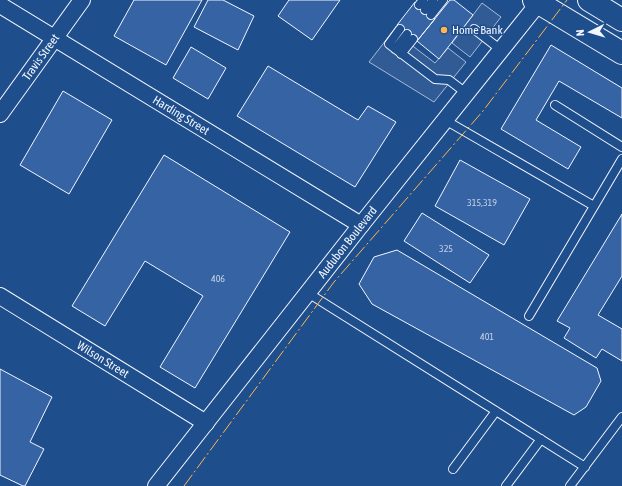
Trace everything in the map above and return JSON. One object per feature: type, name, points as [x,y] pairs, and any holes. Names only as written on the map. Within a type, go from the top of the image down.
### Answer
[{"type":"street","name":"Travis Street","points":[[0,114],[82,0]]},
{"type":"street","points":[[589,0],[622,20]]},
{"type":"street","points":[[538,1],[622,53]]},
{"type":"street","name":"Audubon Boulevard","points":[[156,486],[501,50],[538,1]]},
{"type":"street","name":"Harding Street","points":[[0,6],[361,225]]},
{"type":"street","name":"Wilson Street","points":[[0,296],[206,423]]},
{"type":"lane","points":[[425,8],[433,0]]},
{"type":"lane","points":[[425,8],[443,0]]},
{"type":"lane","points":[[474,29],[501,50]]},
{"type":"lane","points":[[398,51],[407,34],[389,44],[398,51],[435,79],[449,80],[466,93]]},
{"type":"lane","points":[[555,105],[622,147]]},
{"type":"lane","points":[[445,120],[594,206]]},
{"type":"lane","points":[[529,316],[622,159]]},
{"type":"lane","points":[[308,293],[585,467]]},
{"type":"lane","points":[[453,469],[496,411]]},
{"type":"lane","points":[[570,486],[622,417]]},
{"type":"lane","points":[[506,486],[541,440]]},
{"type":"shaded area","points":[[482,3],[501,17],[470,57],[452,43]]},
{"type":"shaded area","points":[[393,31],[435,63],[448,48],[466,62],[434,102],[369,62]]},
{"type":"building","points":[[134,0],[202,0],[166,65],[114,36]]},
{"type":"building","points":[[208,0],[223,0],[254,16],[238,50],[194,27]]},
{"type":"building","points":[[289,0],[340,0],[312,40],[278,16]]},
{"type":"building","name":"Home Bank","points":[[450,0],[454,0],[473,15],[439,59],[417,41]]},
{"type":"building","points":[[415,2],[435,19],[417,41],[397,25]]},
{"type":"building","points":[[551,45],[622,88],[622,118],[559,81],[536,120],[581,147],[568,169],[501,129]]},
{"type":"building","points":[[191,47],[226,68],[208,99],[173,78]]},
{"type":"building","points":[[268,66],[358,120],[368,106],[396,122],[355,187],[237,116]]},
{"type":"building","points":[[63,91],[112,120],[69,194],[20,165]]},
{"type":"building","points":[[164,155],[290,232],[195,388],[160,367],[203,296],[145,261],[105,326],[72,306]]},
{"type":"building","points":[[460,160],[530,199],[504,245],[435,206]]},
{"type":"building","points":[[422,213],[489,255],[470,283],[404,241]]},
{"type":"building","points":[[622,214],[622,276],[598,315],[622,329],[622,361],[602,349],[596,358],[564,338],[570,328],[557,321]]},
{"type":"building","points":[[397,250],[597,368],[601,381],[586,407],[574,415],[372,304],[359,284],[374,257]]},
{"type":"building","points":[[0,369],[52,397],[30,442],[44,449],[25,486],[0,475]]},
{"type":"power","points":[[184,486],[334,282],[483,111],[567,0]]},
{"type":"place","name":"Home Bank","points":[[444,30]]}]
